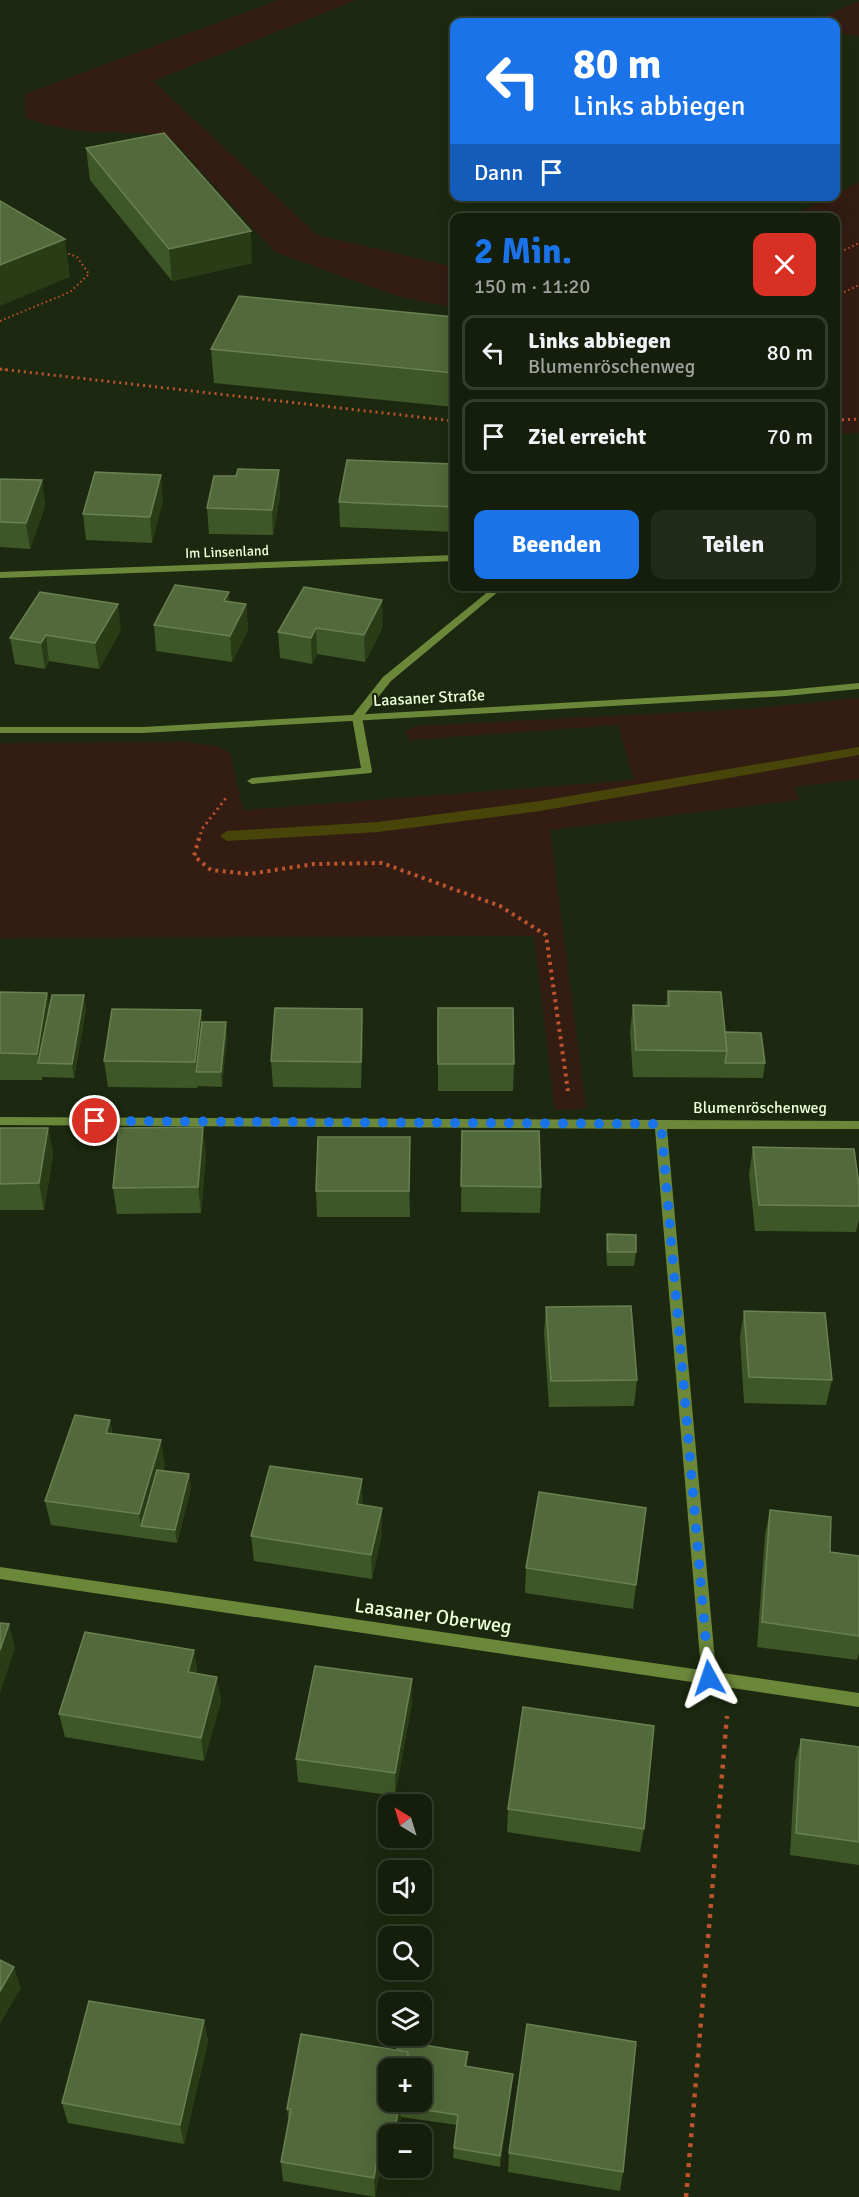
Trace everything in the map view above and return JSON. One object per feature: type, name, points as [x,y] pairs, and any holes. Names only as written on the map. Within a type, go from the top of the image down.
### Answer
[{"type":"street","name":"Im Linsenland","points":[[0,575],[450,558]]},
{"type":"street","points":[[252,781],[367,771],[357,717],[387,679],[495,591]]},
{"type":"street","name":"Laasaner Straße","points":[[0,730],[143,730],[774,694],[859,686]]},
{"type":"street","name":"Blumenröschenweg","points":[[0,1121],[859,1125]]},
{"type":"street","points":[[661,1124],[709,1678]]},
{"type":"street","name":"Laasaner Oberweg","points":[[0,1573],[859,1700]]},
{"type":"path","points":[[840,252],[859,243]]},
{"type":"path","points":[[0,321],[70,292],[89,274],[76,257],[55,248]]},
{"type":"path","points":[[840,294],[859,285]]},
{"type":"path","points":[[0,369],[450,421]]},
{"type":"path","points":[[840,420],[859,419]]},
{"type":"path","points":[[252,781],[217,807],[202,830],[194,856],[211,870],[249,874],[314,864],[382,863],[500,906],[546,935],[572,1124]]},
{"type":"path","points":[[686,2197],[727,1712],[709,1678]]},
{"type":"shaded area","points":[[279,0],[356,0],[153,81],[317,235],[450,266],[450,307],[397,296],[275,252],[171,138],[142,133],[77,130],[25,118],[25,94]]},
{"type":"shaded area","points":[[859,1],[859,36],[840,34],[840,18],[821,18]]},
{"type":"shaded area","points":[[859,182],[859,433],[840,434],[840,213],[797,213],[822,201],[840,201],[840,192]]},
{"type":"shaded area","points":[[859,698],[859,779],[794,787],[800,800],[550,830],[586,1109],[555,1110],[534,936],[0,938],[0,743],[185,742],[215,746],[230,753],[243,810],[634,780],[618,725],[410,740],[405,731],[417,726],[745,709]]},
{"type":"building","points":[[164,133],[251,231],[169,249],[86,148]]},
{"type":"building","points":[[0,201],[65,239],[0,265]]},
{"type":"building","points":[[239,296],[450,317],[450,373],[211,349]]},
{"type":"building","points":[[347,460],[450,464],[450,507],[339,502]]},
{"type":"building","points":[[238,469],[279,470],[272,510],[207,508],[214,476],[236,476]]},
{"type":"building","points":[[95,472],[161,475],[150,517],[83,514]]},
{"type":"building","points":[[0,479],[42,480],[26,523],[0,522]]},
{"type":"building","points":[[175,585],[229,592],[224,601],[246,604],[230,636],[154,625]]},
{"type":"building","points":[[304,587],[382,600],[364,635],[316,628],[311,638],[278,632]]},
{"type":"building","points":[[40,592],[118,604],[95,643],[46,635],[41,643],[10,638]]},
{"type":"building","points":[[668,991],[721,992],[727,1051],[636,1050],[633,1005],[669,1006]]},
{"type":"building","points":[[0,992],[47,993],[37,1054],[0,1053]]},
{"type":"building","points":[[52,995],[84,995],[72,1064],[38,1063]]},
{"type":"building","points":[[275,1008],[362,1009],[361,1062],[271,1061]]},
{"type":"building","points":[[438,1008],[513,1008],[514,1064],[438,1064]]},
{"type":"building","points":[[112,1009],[201,1010],[195,1062],[104,1061]]},
{"type":"building","points":[[202,1022],[226,1022],[221,1072],[196,1072]]},
{"type":"building","points":[[725,1032],[761,1033],[765,1063],[725,1063],[727,1051]]},
{"type":"building","points":[[203,1127],[198,1187],[113,1188],[119,1128]]},
{"type":"building","points":[[0,1128],[48,1128],[39,1183],[0,1184]]},
{"type":"building","points":[[462,1131],[539,1131],[541,1187],[461,1186]]},
{"type":"building","points":[[318,1137],[410,1137],[409,1191],[316,1191]]},
{"type":"building","points":[[753,1147],[854,1149],[859,1185],[859,1206],[759,1205]]},
{"type":"building","points":[[607,1234],[636,1235],[636,1252],[608,1252]]},
{"type":"building","points":[[631,1306],[637,1380],[551,1381],[546,1307]]},
{"type":"building","points":[[744,1311],[825,1313],[832,1380],[749,1377]]},
{"type":"building","points":[[75,1415],[110,1420],[106,1433],[161,1440],[139,1514],[45,1501]]},
{"type":"building","points":[[270,1466],[362,1479],[357,1504],[382,1508],[371,1555],[251,1536]]},
{"type":"building","points":[[157,1470],[189,1474],[175,1530],[141,1526]]},
{"type":"building","points":[[539,1492],[646,1508],[636,1585],[526,1568]]},
{"type":"building","points":[[770,1510],[831,1517],[830,1552],[859,1556],[859,1636],[762,1622]]},
{"type":"building","points":[[0,1623],[9,1624],[0,1650]]},
{"type":"building","points":[[85,1632],[194,1650],[188,1672],[217,1677],[201,1738],[59,1714]]},
{"type":"building","points":[[315,1666],[412,1679],[395,1773],[296,1759]]},
{"type":"building","points":[[523,1707],[654,1726],[644,1829],[508,1809]]},
{"type":"building","points":[[801,1739],[859,1747],[859,1842],[796,1833]]},
{"type":"building","points":[[0,1960],[14,1967],[0,1991]]},
{"type":"building","points":[[89,2001],[204,2020],[180,2125],[62,2103]]},
{"type":"building","points":[[527,2024],[636,2042],[623,2172],[509,2153]]},
{"type":"building","points":[[301,2034],[408,2052],[407,2058],[378,2058],[378,2112],[398,2112],[396,2124],[378,2124],[378,2155],[374,2178],[281,2162],[291,2109],[287,2109]]},
{"type":"building","points":[[397,2046],[430,2046],[468,2052],[465,2066],[513,2074],[500,2156],[454,2148],[458,2115],[432,2111],[432,2058],[408,2058],[408,2052],[397,2050]]},
{"type":"waterway","points":[[227,836],[378,827],[540,806],[859,751]]},
{"type":"route","points":[[95,1121],[661,1124],[709,1678]]}]
